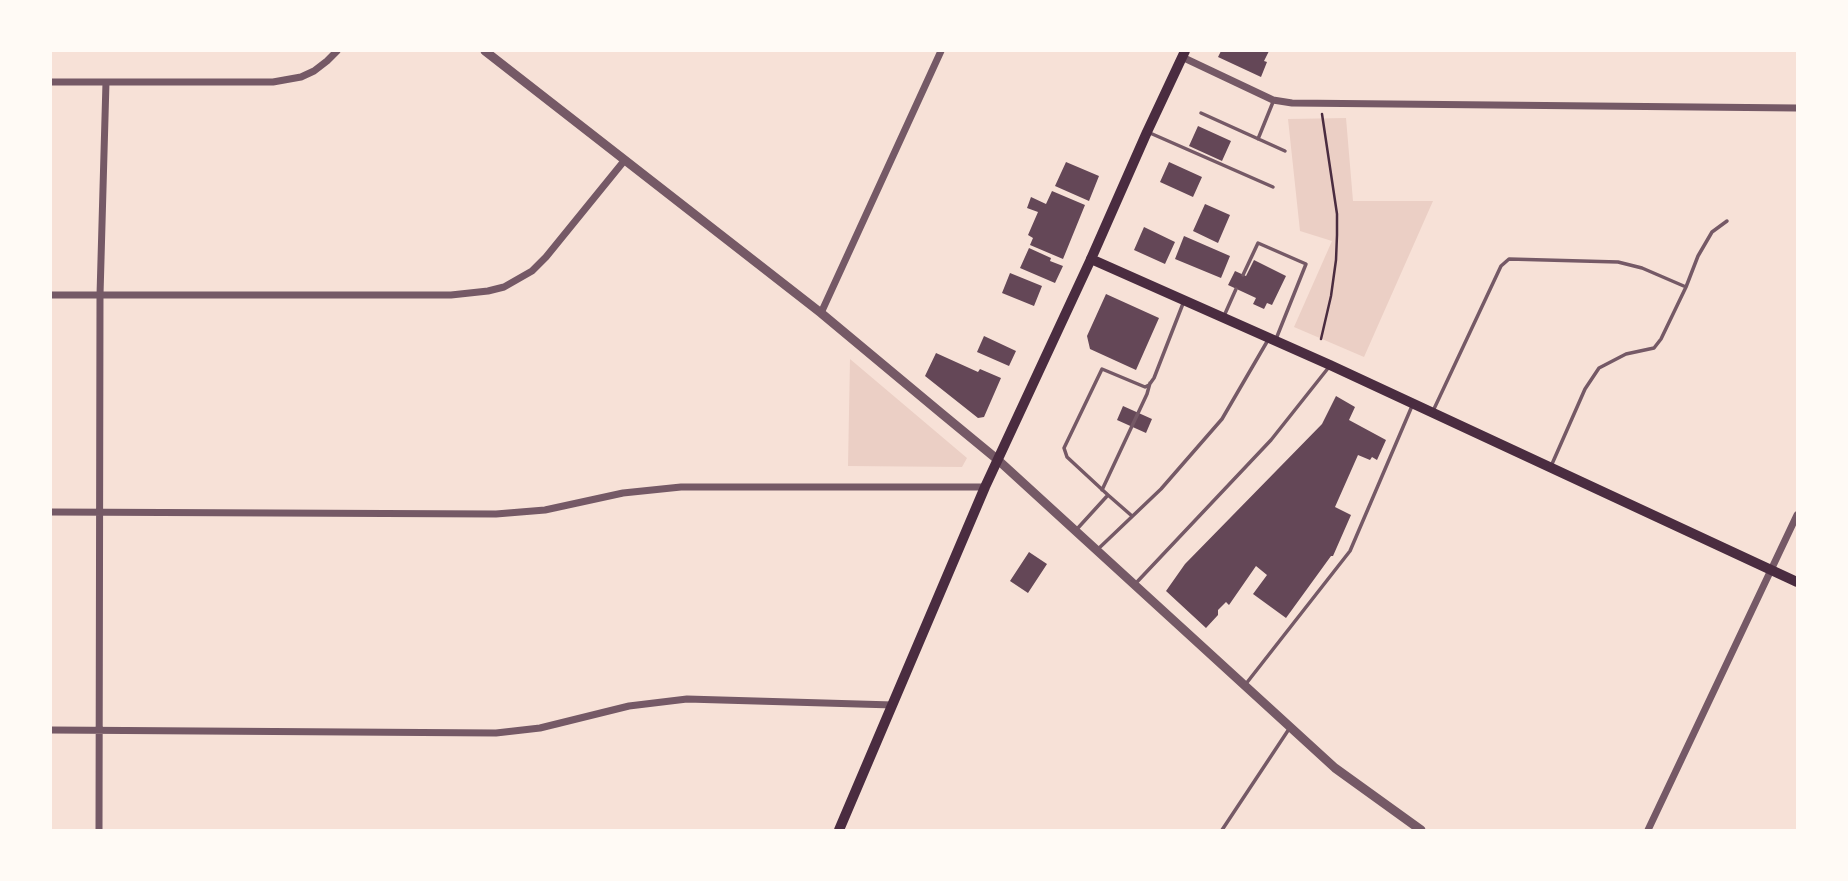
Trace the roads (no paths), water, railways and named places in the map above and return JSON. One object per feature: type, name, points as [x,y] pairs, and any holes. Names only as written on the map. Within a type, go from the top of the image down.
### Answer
[{"type":"main road","points":[[839,830],[985,487],[1184,54]]},
{"type":"main road","points":[[1091,259],[1330,365],[1797,582]]},
{"type":"street","points":[[51,82],[272,82],[301,77],[314,71],[337,51]]},
{"type":"street","points":[[485,51],[821,313],[998,460],[1335,768],[1421,830]]},
{"type":"street","points":[[821,313],[941,51]]},
{"type":"street","points":[[1184,54],[1273,100],[1292,103],[1797,108]]},
{"type":"street","points":[[99,830],[100,295],[106,82]]},
{"type":"street","points":[[51,295],[451,295],[488,291],[504,287],[532,271],[624,161]]},
{"type":"street","points":[[51,512],[496,514],[545,510],[623,493],[681,487],[985,487]]},
{"type":"street","points":[[1648,830],[1797,515]]},
{"type":"street","points":[[51,730],[496,733],[540,728],[629,706],[674,700],[893,705]]},
{"type":"lane","points":[[1258,139],[1273,100]]},
{"type":"lane","points":[[1201,113],[1285,151]]},
{"type":"lane","points":[[1147,132],[1273,187]]},
{"type":"lane","points":[[1550,468],[1585,389],[1599,368],[1626,354],[1654,348],[1686,287],[1698,256],[1712,232],[1727,221]]},
{"type":"lane","points":[[1096,550],[1161,489],[1222,419],[1272,340],[1306,264],[1258,243],[1243,275]]},
{"type":"lane","points":[[1432,413],[1501,266],[1509,259],[1618,262],[1642,268],[1686,287]]},
{"type":"lane","points":[[1223,318],[1236,289]]},
{"type":"lane","points":[[1102,489],[1147,394],[1185,301]]},
{"type":"lane","points":[[1135,585],[1271,440],[1330,365]]},
{"type":"lane","points":[[1132,516],[1067,457],[1064,448],[1101,369],[1145,387],[1150,383]]},
{"type":"lane","points":[[1245,685],[1350,551],[1412,404]]},
{"type":"lane","points":[[1075,531],[1108,495]]},
{"type":"lane","points":[[1222,830],[1290,727]]}]
